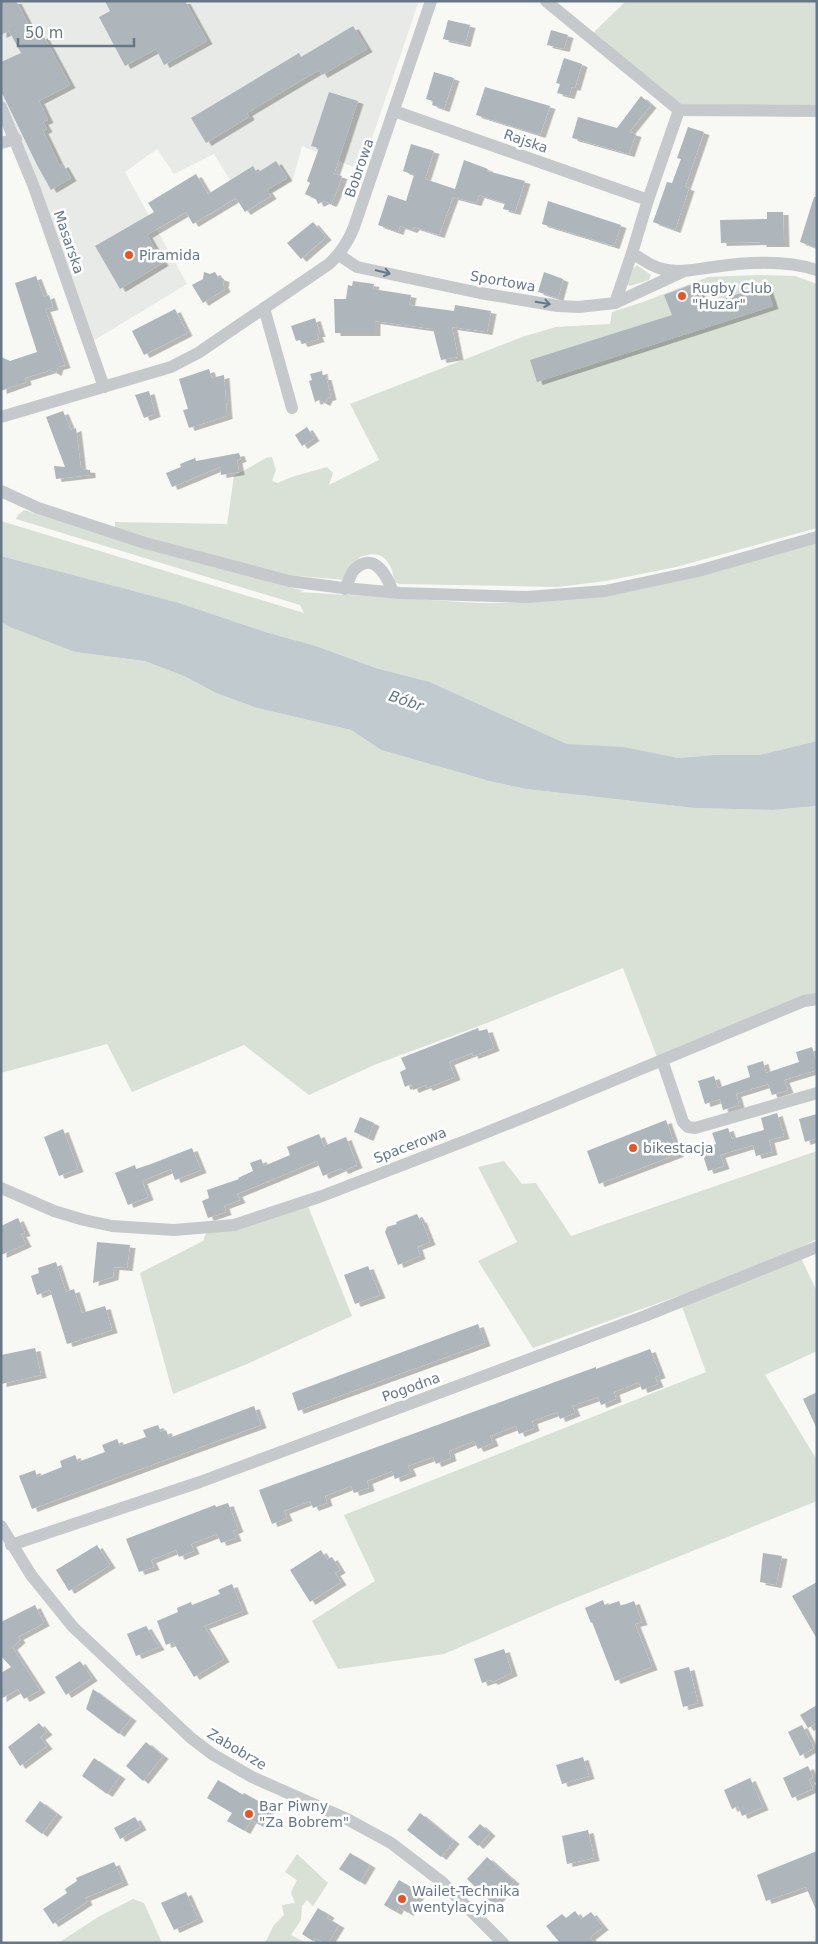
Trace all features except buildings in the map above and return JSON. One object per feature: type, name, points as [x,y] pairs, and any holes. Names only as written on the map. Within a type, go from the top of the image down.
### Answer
[{"type":"street","name":"Bobrowa","points":[[1,417],[170,367],[198,352],[329,264],[339,254],[354,228],[431,1]]},
{"type":"street","points":[[546,1],[679,110],[817,111]]},
{"type":"street","name":"Masarska","points":[[1,107],[16,139],[34,187],[104,387]]},
{"type":"street","points":[[615,303],[679,110]]},
{"type":"street","name":"Rajska","points":[[394,111],[648,200]]},
{"type":"street","points":[[1,143],[16,139]]},
{"type":"street","points":[[632,253],[664,270],[682,272],[741,263],[802,265],[817,270]]},
{"type":"street","name":"Sportowa","points":[[339,254],[357,267],[480,293],[558,306],[615,303]]},
{"type":"street","points":[[615,303],[682,272]]},
{"type":"street","points":[[264,308],[292,408]]},
{"type":"street","points":[[1,491],[38,508],[145,543],[289,581],[393,592],[527,597],[605,591],[698,571],[817,537]]},
{"type":"street","points":[[345,588],[354,570],[364,564],[371,563],[378,566],[388,578],[393,592]]},
{"type":"street","name":"Spacerowa","points":[[1,1188],[54,1211],[112,1226],[174,1230],[234,1225],[322,1196],[456,1144],[804,1001],[817,999]]},
{"type":"street","points":[[662,1060],[683,1122],[688,1127],[695,1128],[817,1093]]},
{"type":"street","name":"Pogodna","points":[[11,1545],[210,1478],[645,1316],[817,1247]]},
{"type":"street","name":"Zabobrze","points":[[1,1526],[35,1581],[73,1627],[191,1738],[212,1754],[252,1777],[347,1820],[390,1843],[442,1882],[504,1943]]},
{"type":"shaded area","points":[[1,1],[419,1],[361,170],[302,146],[293,179],[247,208],[214,154],[174,174],[157,149],[125,172],[187,284],[88,344],[1,107]]},
{"type":"shaded area","points":[[626,1],[817,1],[817,111],[679,110],[590,36]]},
{"type":"shaded area","points":[[637,265],[651,275],[649,280],[630,286],[627,284],[633,269]]},
{"type":"shaded area","name":"Rugby Club \"Huzar\"","points":[[795,276],[817,284],[817,528],[676,567],[606,581],[557,587],[400,584],[393,582],[392,571],[386,560],[374,554],[360,557],[345,580],[288,575],[190,550],[115,528],[115,522],[227,525],[234,476],[266,458],[272,457],[276,470],[272,481],[278,483],[327,467],[333,473],[329,485],[379,460],[350,404],[522,337],[556,327],[610,324],[612,312],[708,277]]},
{"type":"shaded area","points":[[24,510],[142,548],[304,591],[298,592],[478,603],[514,603],[527,597],[605,591],[817,537],[817,741],[759,755],[714,755],[678,758],[567,744],[430,682],[376,668],[316,646],[269,633],[178,603],[1,556],[1,521],[304,613],[300,605],[16,519]]},
{"type":"shaded area","points":[[1,622],[75,652],[143,661],[184,676],[216,693],[257,708],[351,730],[381,750],[493,782],[526,789],[694,808],[773,810],[817,806],[817,1004],[804,1001],[657,1057],[623,968],[487,1023],[374,1065],[309,1095],[244,1045],[132,1092],[107,1044],[1,1073]]},
{"type":"shaded area","points":[[817,1151],[817,1239],[797,1249],[817,1292],[817,1351],[765,1375],[817,1460],[817,1501],[563,1603],[444,1654],[338,1669],[312,1621],[375,1581],[344,1515],[706,1372],[678,1296],[533,1348],[478,1261],[517,1242],[478,1167],[504,1161],[522,1184],[536,1183],[571,1236]]},
{"type":"shaded area","points":[[306,1201],[352,1316],[247,1364],[173,1394],[140,1273],[203,1241],[208,1228]]},
{"type":"shaded area","points":[[297,1854],[328,1883],[313,1906],[307,1900],[302,1906],[301,1920],[291,1935],[306,1943],[265,1943],[274,1925],[284,1915],[282,1905],[295,1903],[291,1892],[297,1880],[285,1872]]},
{"type":"shaded area","points":[[133,1899],[144,1903],[162,1943],[58,1943],[100,1916]]},
{"type":"water","name":"Bóbr","points":[[1,556],[179,603],[269,633],[316,646],[376,668],[430,682],[567,744],[623,747],[678,758],[714,755],[759,755],[817,741],[817,806],[773,810],[694,808],[526,789],[493,782],[381,750],[351,730],[257,708],[216,693],[184,676],[144,661],[75,652],[10,627],[1,622]]},
{"type":"place","name":"Piramida","points":[[129,255]]},
{"type":"place","name":"Rugby Club \"Huzar\"","points":[[682,296]]},
{"type":"place","name":"bikestacja","points":[[633,1148]]},
{"type":"place","name":"Bar Piwny \"Za Bobrem\"","points":[[249,1814]]},
{"type":"place","name":"Wailet-Technika wentylacyjna","points":[[402,1899]]}]
